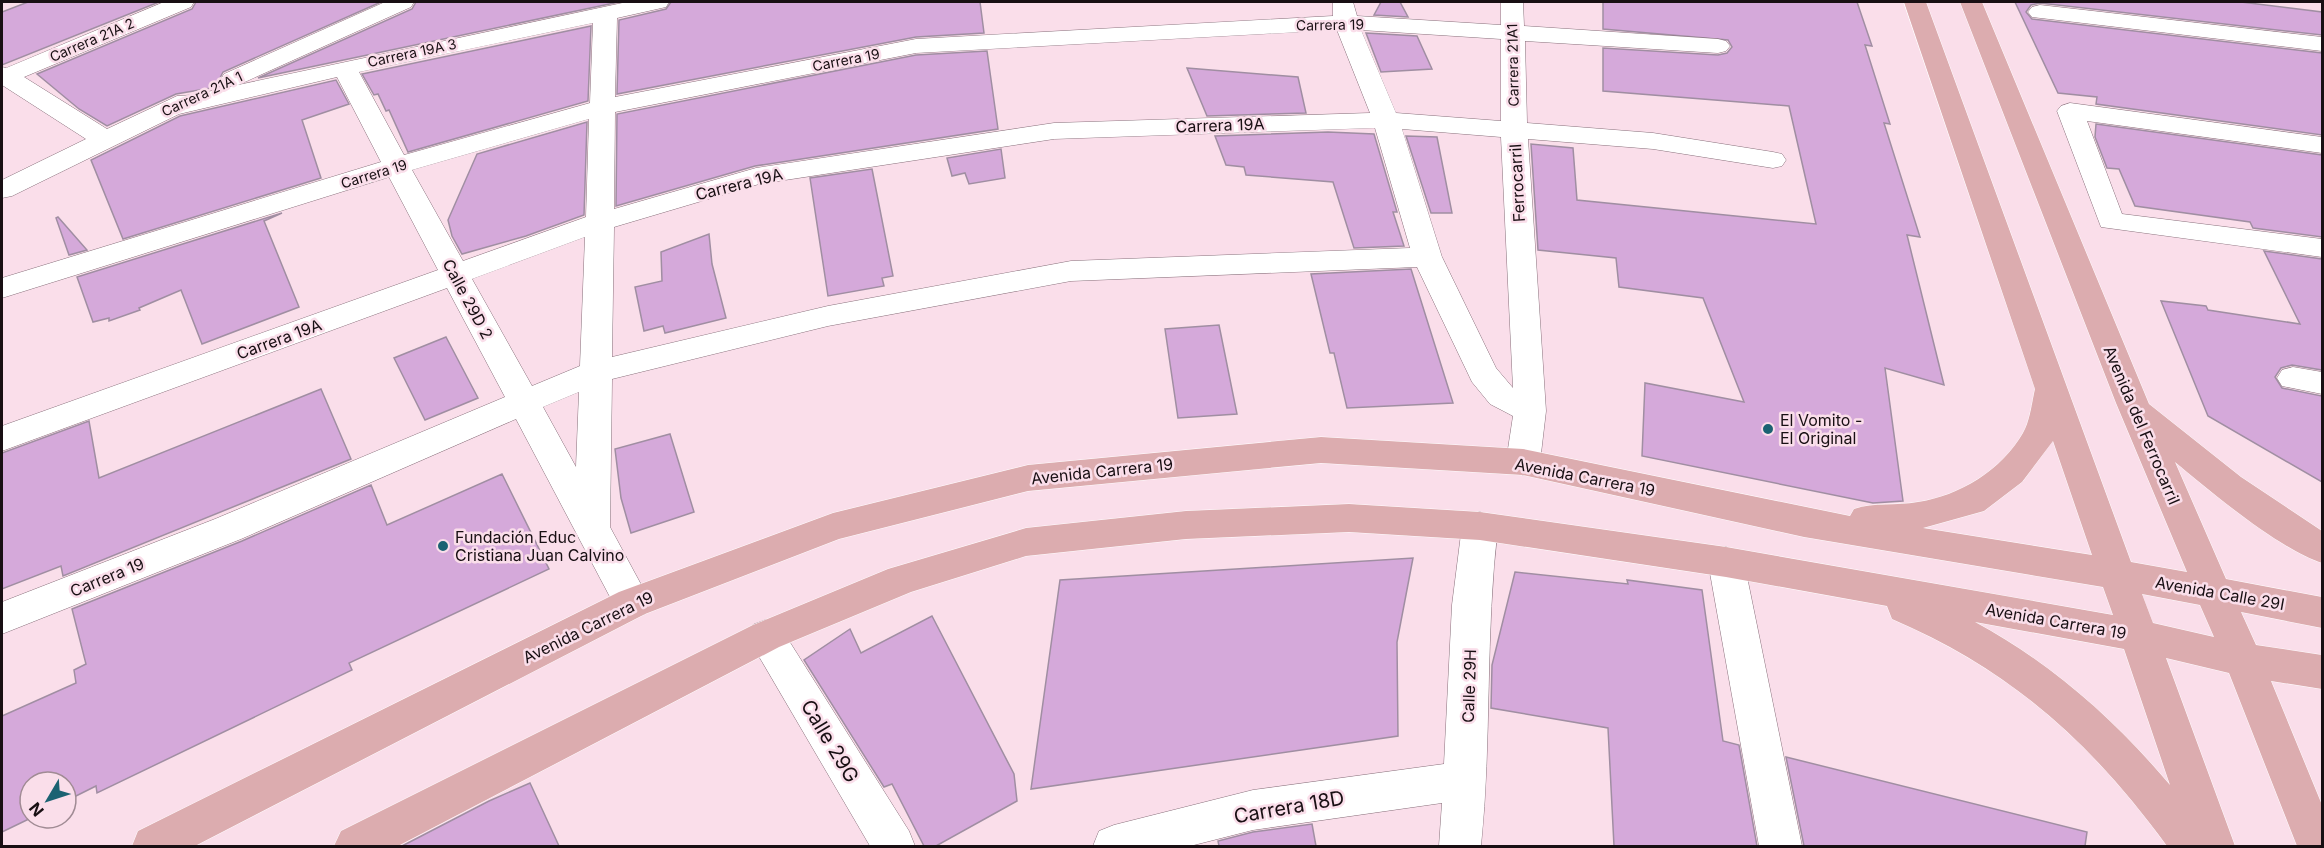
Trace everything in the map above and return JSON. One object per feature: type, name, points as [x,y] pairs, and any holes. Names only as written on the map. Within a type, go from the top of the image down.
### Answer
[{"type":"main road","points":[[1915,2],[2213,846]]},
{"type":"main road","name":"Avenida del Ferrocarril","points":[[1971,2],[2132,404],[2243,660],[2318,846]]},
{"type":"main road","points":[[1804,523],[1918,516],[1972,501],[2010,473],[2039,437],[2052,387]]},
{"type":"main road","points":[[2132,404],[2185,454],[2247,502],[2322,549]]},
{"type":"main road","name":"Avenida Carrera 19","points":[[153,846],[632,603],[833,527],[1028,478],[1321,450],[1523,462],[1804,523],[2117,574]]},
{"type":"main road","name":"Avenida Carrera 19","points":[[356,846],[766,636],[901,580],[1026,542],[1186,525],[1349,518],[1480,526],[1726,562],[2140,636]]},
{"type":"main road","name":"Avenida Calle 29I","points":[[2117,574],[2322,612]]},
{"type":"main road","points":[[1830,581],[1935,619],[2011,659],[2089,723],[2170,815],[2192,846]]},
{"type":"main road","points":[[2140,636],[2243,660],[2322,672]]},
{"type":"street","name":"Carrera 21A 2","points":[[3,76],[183,2]]},
{"type":"street","name":"Carrera 21A 1","points":[[2,190],[104,139],[403,2]]},
{"type":"street","name":"Carrera 19A 3","points":[[168,109],[344,68],[658,2]]},
{"type":"street","name":"Carrera 21A1","points":[[1512,2],[1514,129]]},
{"type":"street","points":[[1344,12],[1386,120],[1427,257],[1483,374],[1501,396],[1530,411]]},
{"type":"street","name":"Carrera 19","points":[[2,288],[397,166],[603,107],[916,46],[1344,12],[1513,33],[1718,46]]},
{"type":"street","points":[[2040,12],[2322,45]]},
{"type":"street","name":"Calle 29D 2","points":[[592,530],[605,13]]},
{"type":"street","name":"Calle 29D 2","points":[[344,68],[632,603]]},
{"type":"street","points":[[3,76],[104,139]]},
{"type":"street","points":[[2322,145],[2070,111],[2111,221],[2322,248]]},
{"type":"street","name":"Carrera 19A","points":[[2,439],[599,222],[756,176],[1054,131],[1386,120],[1514,129]]},
{"type":"street","name":"Ferrocarril","points":[[1523,462],[1530,411],[1514,129],[1653,141],[1773,160]]},
{"type":"street","name":"Carrera 19","points":[[2,618],[228,529],[595,372],[828,316],[1071,271],[1427,257]]},
{"type":"street","name":"Calle 29H","points":[[1460,846],[1466,780],[1472,573],[1480,526]]},
{"type":"street","points":[[1726,562],[1781,846]]},
{"type":"street","name":"Calle 29G","points":[[766,636],[894,846]]},
{"type":"street","name":"Carrera 18D","points":[[1114,846],[1253,810],[1466,780]]},
{"type":"building","points":[[28,2],[159,2],[2,65],[2,12]]},
{"type":"building","points":[[196,2],[381,2],[223,72],[219,80],[223,86],[176,94],[107,126],[79,109],[37,74],[192,9]]},
{"type":"building","points":[[416,2],[619,2],[258,78],[412,9]]},
{"type":"building","points":[[671,2],[980,2],[984,33],[916,37],[617,94],[619,20],[666,9]]},
{"type":"building","points":[[1381,2],[1400,2],[1408,17],[1374,15]]},
{"type":"building","points":[[1603,2],[1857,2],[1872,46],[1865,45],[1890,124],[1884,123],[1920,237],[1907,235],[1944,385],[1885,368],[1903,501],[1873,503],[1642,456],[1645,383],[1744,402],[1703,298],[1619,287],[1616,258],[1538,250],[1531,144],[1573,148],[1577,200],[1816,224],[1789,106],[1603,91],[1603,48],[1718,55],[1727,53],[1732,47],[1728,40],[1603,29]]},
{"type":"building","points":[[2015,2],[2241,2],[2322,12],[2322,35],[2040,3],[2031,5],[2026,12],[2032,19],[2322,53],[2322,135],[2096,104],[2097,97],[2058,93]]},
{"type":"building","points":[[591,26],[588,101],[408,152],[389,110],[386,111],[378,94],[374,95],[362,74]]},
{"type":"building","points":[[1366,33],[1417,36],[1432,69],[1381,72]]},
{"type":"building","points":[[987,51],[998,129],[755,166],[616,206],[617,114],[916,55]]},
{"type":"building","points":[[1187,68],[1298,77],[1306,113],[1207,116]]},
{"type":"building","points":[[336,80],[349,104],[302,120],[321,178],[123,239],[91,160],[180,116]]},
{"type":"building","points":[[587,122],[584,215],[526,236],[462,254],[452,236],[448,220],[477,154]]},
{"type":"building","points":[[2096,124],[2322,155],[2322,237],[2253,228],[2250,222],[2135,206],[2119,169],[2107,168],[2095,137]]},
{"type":"building","points":[[1328,132],[1374,134],[1397,212],[1393,212],[1404,246],[1354,248],[1333,182],[1246,175],[1244,167],[1226,165],[1215,136]]},
{"type":"building","points":[[1406,136],[1437,137],[1452,213],[1431,213]]},
{"type":"building","points":[[1001,149],[1005,178],[969,184],[965,173],[952,176],[947,158]]},
{"type":"building","points":[[872,169],[893,276],[882,278],[884,286],[828,296],[810,178]]},
{"type":"building","points":[[282,213],[264,221],[299,307],[202,344],[181,290],[139,308],[140,310],[109,321],[109,318],[93,322],[77,277]]},
{"type":"building","points":[[58,217],[87,250],[69,255],[56,218]]},
{"type":"building","points":[[709,234],[712,264],[726,318],[665,333],[663,326],[644,331],[635,287],[662,281],[661,252]]},
{"type":"building","points":[[2264,251],[2322,259],[2322,370],[2292,365],[2281,368],[2275,377],[2282,388],[2322,396],[2322,482],[2208,416],[2161,301],[2206,306],[2208,310],[2300,324]]},
{"type":"building","points":[[1411,269],[1453,403],[1347,408],[1334,353],[1330,353],[1311,274]]},
{"type":"building","points":[[1219,325],[1237,414],[1178,418],[1165,329]]},
{"type":"building","points":[[446,337],[478,398],[425,420],[394,358]]},
{"type":"building","points":[[321,389],[351,459],[63,576],[61,566],[2,589],[2,453],[89,421],[99,478]]},
{"type":"building","points":[[670,434],[694,512],[631,533],[621,498],[615,449]]},
{"type":"building","points":[[502,474],[549,569],[349,663],[352,670],[97,793],[96,786],[78,795],[78,770],[18,770],[18,824],[2,832],[2,716],[76,683],[74,670],[86,664],[72,609],[242,541],[371,485],[387,525]]},
{"type":"building","points":[[1413,558],[1397,642],[1398,736],[1031,789],[1060,580]]},
{"type":"building","points":[[1515,572],[1628,584],[1627,580],[1702,590],[1723,741],[1739,745],[1757,846],[1614,846],[1608,728],[1491,708],[1492,665]]},
{"type":"building","points":[[932,616],[1014,774],[1017,801],[936,846],[924,846],[892,784],[884,787],[804,660],[850,629],[861,653]]},
{"type":"building","points":[[1786,757],[2087,832],[2085,846],[1804,846]]},
{"type":"building","points":[[530,783],[559,846],[402,846],[489,801]]},
{"type":"building","points":[[1312,824],[1316,846],[1219,846],[1218,841],[1253,832]]},
{"type":"place","name":"El Vomito - El Original","points":[[1768,429]]},
{"type":"place","name":"Fundación Educ Cristiana Juan Calvino","points":[[443,546]]}]
